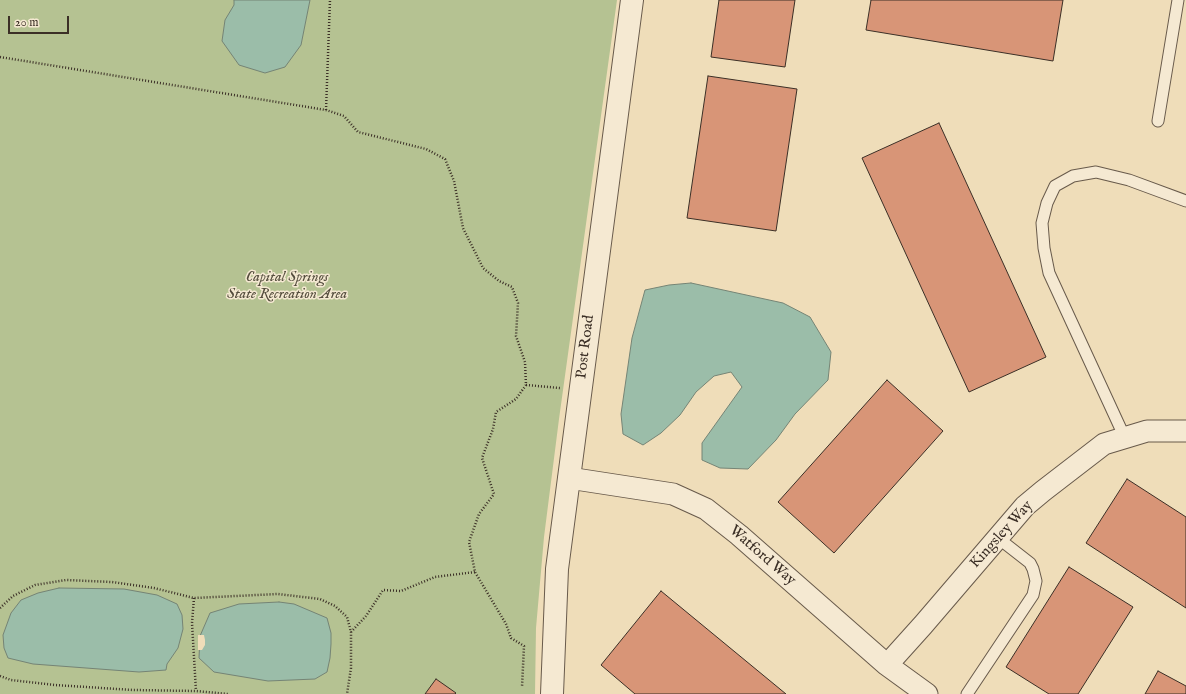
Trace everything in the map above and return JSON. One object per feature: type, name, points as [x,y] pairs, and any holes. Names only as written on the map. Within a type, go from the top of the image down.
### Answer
[{"type":"street","name":"Post Road","points":[[552,694],[557,569],[632,0]]},
{"type":"street","name":"Kingsley Way","points":[[887,665],[1025,506],[1043,491],[1104,444],[1147,431],[1186,431]]},
{"type":"street","name":"Watford Way","points":[[569,478],[673,494],[706,509],[739,535],[887,665],[927,694]]},
{"type":"lane","points":[[1158,121],[1178,0]]},
{"type":"lane","points":[[1125,438],[1049,274],[1044,248],[1042,224],[1047,202],[1055,186],[1073,176],[1096,172],[1129,180],[1186,202]]},
{"type":"lane","points":[[967,694],[1032,595],[1036,581],[1030,563],[998,538]]},
{"type":"path","points":[[326,110],[330,0]]},
{"type":"path","points":[[0,57],[326,110],[344,116],[358,132],[426,149],[445,159],[454,181],[463,228],[483,268],[499,281],[512,287],[518,303],[516,336],[525,362],[526,385],[516,399],[496,412],[493,429],[482,458],[494,494],[479,514],[469,542],[475,572],[506,624],[511,638],[524,646],[522,687]]},
{"type":"path","points":[[526,385],[580,391]]},
{"type":"path","points":[[351,632],[366,616],[383,590],[401,591],[435,577],[475,572]]},
{"type":"path","points":[[0,608],[13,596],[35,585],[66,580],[112,582],[154,588],[194,598],[278,594],[320,599],[335,606],[347,618],[351,632],[351,668],[347,694]]},
{"type":"path","points":[[194,598],[192,623],[196,691]]},
{"type":"path","points":[[0,676],[11,680],[55,685],[133,690],[196,691],[228,694]]},
{"type":"green space","name":"Capital Springs State Recreation Area","points":[[0,0],[617,0],[544,537],[536,628],[535,694],[0,694]]},
{"type":"shaded area","points":[[234,0],[310,0],[301,45],[285,67],[265,73],[239,65],[222,41],[225,20],[234,5]]},
{"type":"shaded area","points":[[691,283],[783,303],[810,317],[831,352],[828,380],[795,414],[776,440],[748,469],[720,468],[702,460],[702,443],[742,387],[731,372],[714,376],[696,392],[680,415],[661,433],[643,445],[623,434],[621,414],[632,338],[645,290],[669,285]]},
{"type":"shaded area","points":[[59,588],[124,589],[157,595],[177,604],[182,615],[183,629],[178,648],[167,664],[166,670],[139,672],[33,664],[8,658],[4,648],[3,635],[11,613],[21,600],[38,593]]},
{"type":"shaded area","points":[[279,602],[294,604],[327,618],[331,633],[331,644],[327,672],[315,679],[268,681],[214,672],[199,658],[200,636],[210,613],[239,604]]},
{"type":"pier","points":[[198,635],[204,635],[205,645],[202,650],[198,650]]},
{"type":"building","points":[[719,0],[795,0],[785,67],[711,57]]},
{"type":"building","points":[[871,0],[1063,0],[1053,61],[866,30]]},
{"type":"building","points":[[708,76],[797,89],[776,231],[687,218]]},
{"type":"building","points":[[939,123],[1046,357],[969,392],[862,158]]},
{"type":"building","points":[[887,380],[943,431],[834,553],[778,502]]},
{"type":"building","points":[[1127,479],[1186,517],[1186,608],[1086,543]]},
{"type":"building","points":[[1069,567],[1133,607],[1078,694],[1049,694],[1006,667]]},
{"type":"building","points":[[661,591],[786,694],[635,694],[601,665]]},
{"type":"building","points":[[1158,671],[1186,686],[1186,694],[1145,694]]},
{"type":"building","points":[[436,679],[456,693],[425,694]]}]
